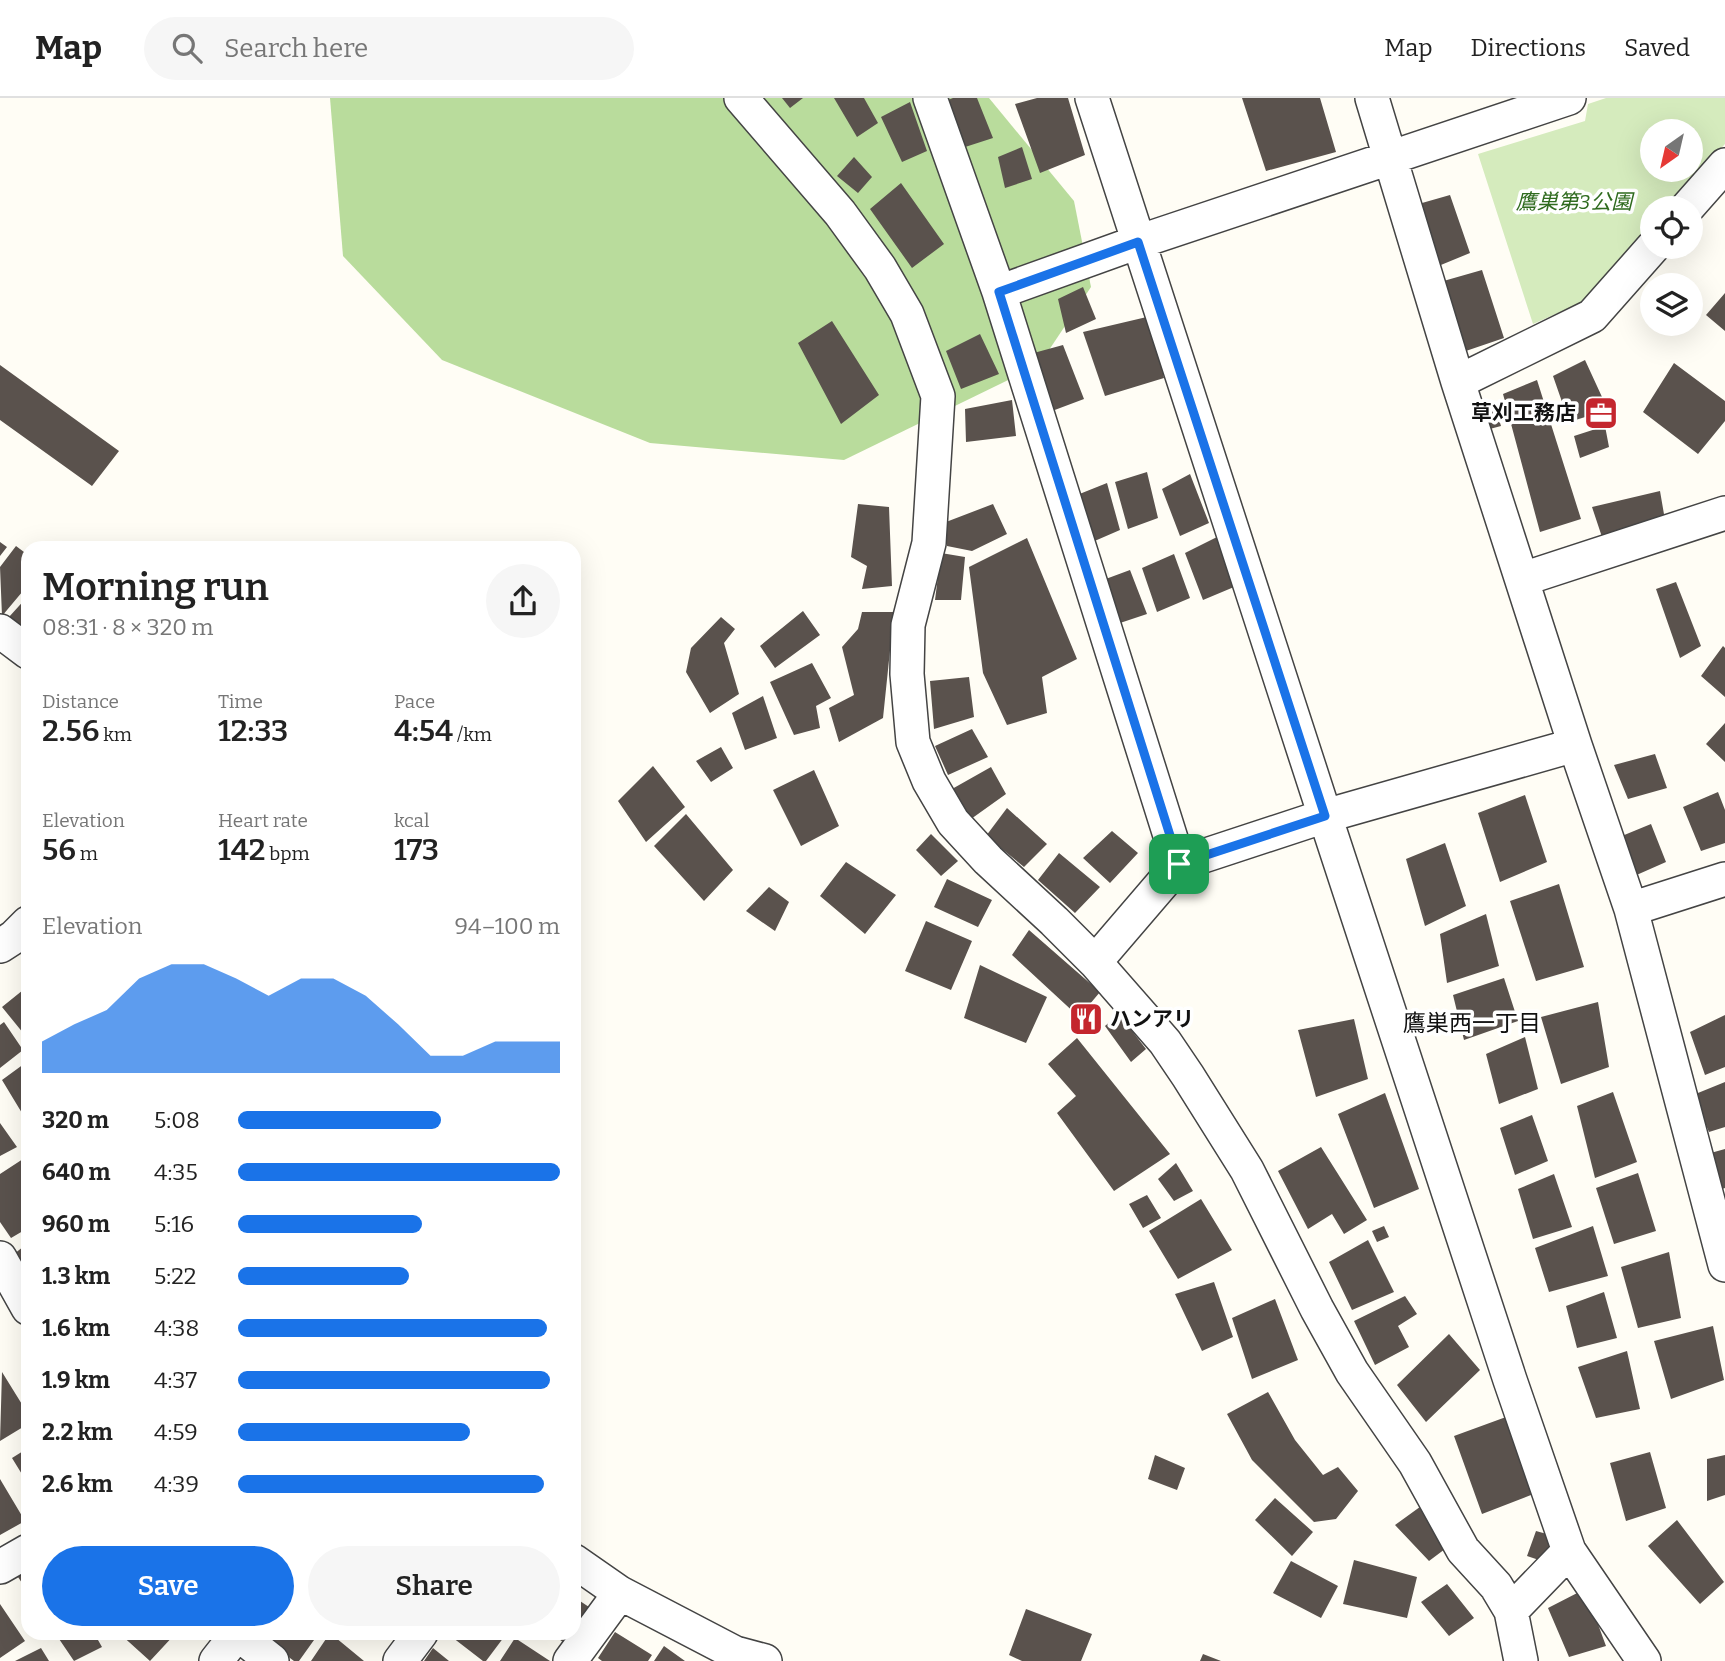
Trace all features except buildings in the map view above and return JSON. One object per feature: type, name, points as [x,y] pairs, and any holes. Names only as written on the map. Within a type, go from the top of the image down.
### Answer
[{"type":"street","points":[[741,98],[840,213],[880,268],[907,314],[938,396],[929,543],[908,625],[908,694],[913,742],[939,801],[953,822],[988,860],[1095,962],[1166,1042],[1247,1170],[1352,1372],[1415,1463],[1463,1550],[1496,1586],[1511,1611],[1521,1661]]},
{"type":"street","points":[[930,98],[999,292],[1179,864]]},
{"type":"street","points":[[1092,98],[1325,816],[1569,1551],[1644,1661]]},
{"type":"street","points":[[1372,98],[1458,382],[1575,745],[1632,909],[1725,1265]]},
{"type":"street","points":[[999,292],[1138,242],[1569,98]]},
{"type":"street","points":[[1698,196],[1725,165]]},
{"type":"street","points":[[1458,382],[1591,316],[1642,259]]},
{"type":"street","points":[[1523,579],[1725,513]]},
{"type":"street","points":[[0,631],[21,647]]},
{"type":"street","points":[[1095,962],[1179,864],[1325,816],[1575,745]]},
{"type":"street","points":[[1632,909],[1725,879]]},
{"type":"street","points":[[0,1258],[21,1296]]},
{"type":"street","points":[[1511,1611],[1569,1551]]},
{"type":"street","points":[[0,1567],[21,1555]]},
{"type":"street","points":[[581,1566],[620,1593],[743,1658]]},
{"type":"street","points":[[570,1661],[620,1593]]},
{"type":"street","points":[[216,1661],[232,1640]]},
{"type":"street","points":[[246,1640],[272,1661]]},
{"type":"street","points":[[400,1661],[416,1640]]},
{"type":"green space","points":[[330,98],[989,98],[1074,201],[1091,287],[1039,365],[844,460],[650,443],[442,360],[343,256]]},
{"type":"green space","name":"鷹巣第3公園","points":[[1606,98],[1725,98],[1725,144],[1703,168],[1703,119],[1640,119],[1640,182],[1691,182],[1678,196],[1640,196],[1640,239],[1585,301],[1533,324],[1478,154],[1585,121],[1588,104]]},
{"type":"place","name":"草刈工務店","points":[[1601,413]]},
{"type":"place","name":"ハンアリ","points":[[1086,1019]]},
{"type":"district","name":"鷹巣西一丁目","points":[[1472,1023]]},
{"type":"route","points":[[1138,242],[1325,816],[1179,864],[999,292],[1138,242]]}]
